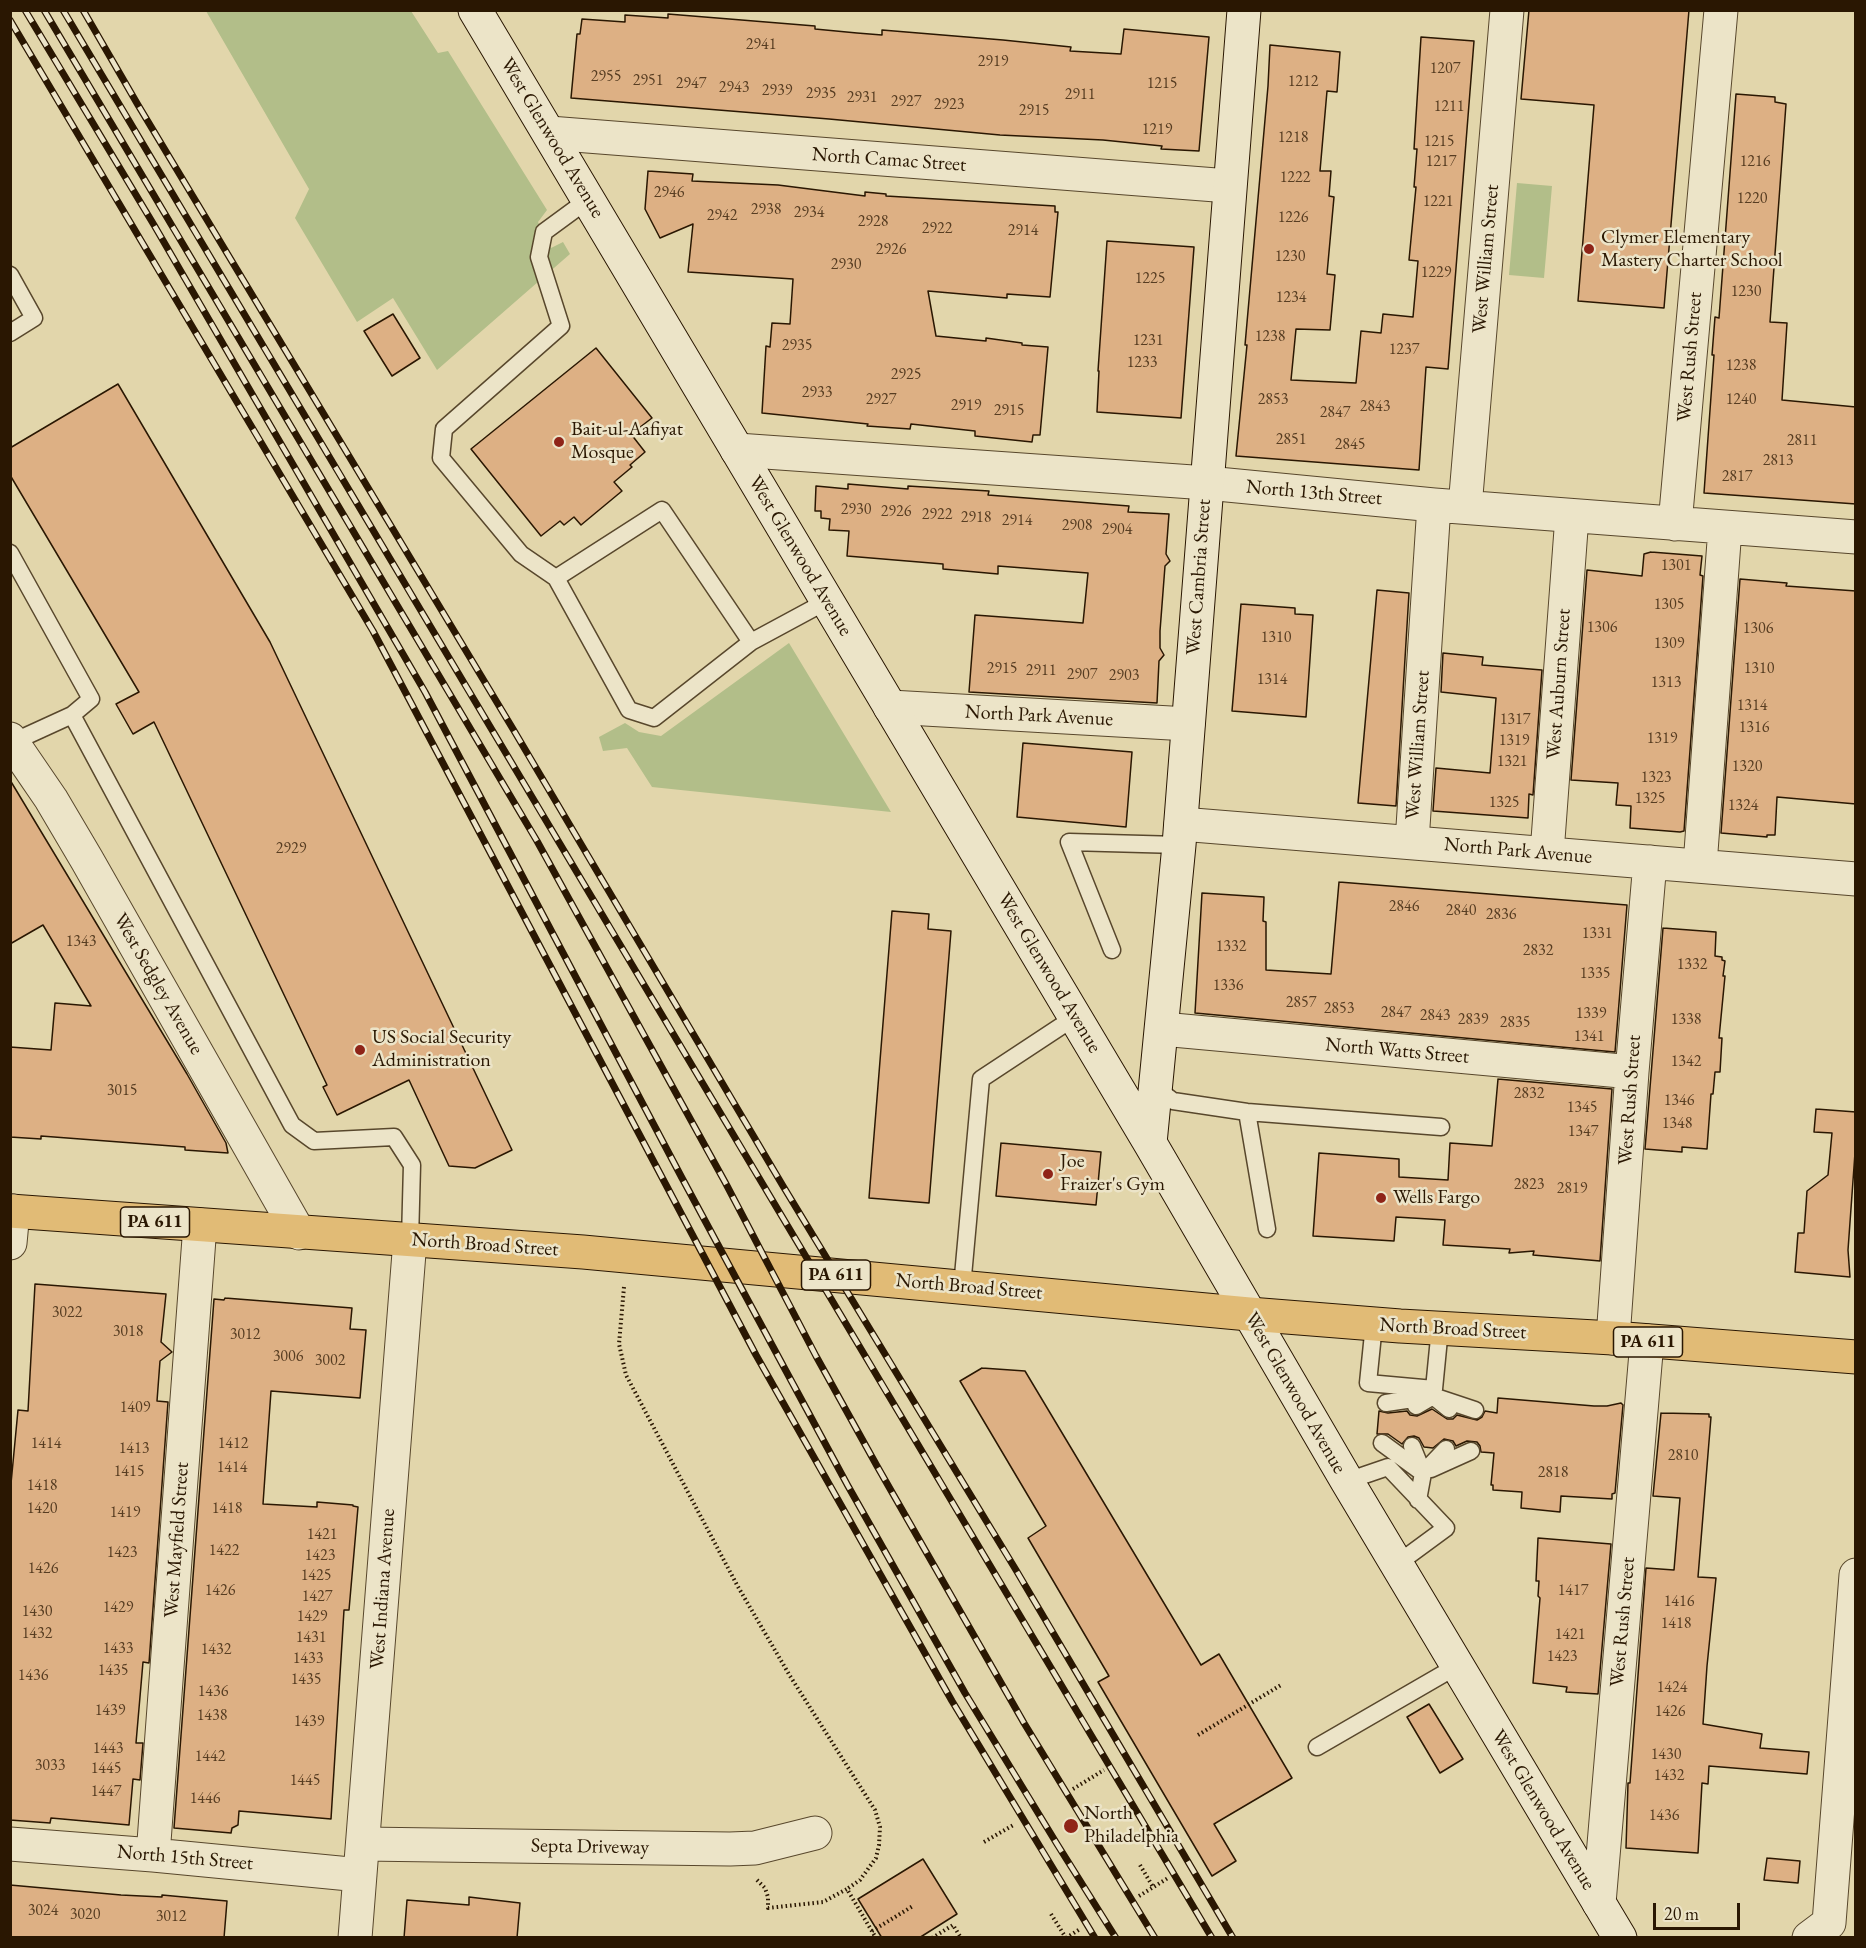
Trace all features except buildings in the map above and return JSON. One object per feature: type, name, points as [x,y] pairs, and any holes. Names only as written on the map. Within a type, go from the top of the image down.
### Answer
[{"type":"main road","name":"North Broad Street","points":[[11,1222],[200,1225],[410,1240],[627,1256],[1249,1314],[1856,1357]]},
{"type":"street","name":"West Glenwood Avenue","points":[[476,10],[1620,1938]]},
{"type":"street","name":"West Cambria Street","points":[[1150,1143],[1180,834],[1244,10]]},
{"type":"street","name":"West William Street","points":[[1412,843],[1507,10]]},
{"type":"street","name":"West Rush Street","points":[[1675,524],[1721,10]]},
{"type":"street","name":"North Camac Street","points":[[549,133],[1229,186]]},
{"type":"street","name":"North 13th Street","points":[[737,450],[1207,483],[1450,506],[1856,537]]},
{"type":"street","name":"West Auburn Street","points":[[1547,853],[1572,516]]},
{"type":"street","points":[[1700,865],[1725,528]]},
{"type":"street","name":"North Park Avenue","points":[[890,707],[1188,724]]},
{"type":"street","name":"West Sedgley Avenue","points":[[12,740],[51,798],[87,860],[298,1233]]},
{"type":"street","name":"North Park Avenue","points":[[1180,834],[1412,843],[1856,879]]},
{"type":"street","name":"West Rush Street","points":[[1613,1338],[1650,862]]},
{"type":"street","name":"North Watts Street","points":[[1162,1029],[1632,1072]]},
{"type":"street","name":"West Mayfield Street","points":[[153,1855],[200,1225]]},
{"type":"street","name":"West Indiana Avenue","points":[[355,1938],[410,1240]]},
{"type":"street","name":"West Rush Street","points":[[1599,1903],[1647,1341]]},
{"type":"street","points":[[1809,1938],[1829,1923],[1856,1575]]},
{"type":"street","name":"Septa Driveway","points":[[361,1860],[756,1848],[815,1833]]},
{"type":"street","name":"North 15th Street","points":[[10,1844],[153,1855],[361,1860]]},
{"type":"lane","points":[[589,199],[544,232],[539,256],[561,326],[444,429],[441,458],[521,554],[556,578],[629,711],[654,718],[751,642],[827,601]]},
{"type":"lane","points":[[10,275],[34,318],[10,333]]},
{"type":"lane","points":[[556,578],[662,510],[751,642]]},
{"type":"lane","points":[[10,553],[92,699],[72,715],[12,740]]},
{"type":"lane","points":[[72,715],[292,1125],[314,1141],[394,1137],[412,1165],[410,1240]]},
{"type":"lane","points":[[1112,950],[1069,842],[1180,834]]},
{"type":"lane","points":[[962,1287],[981,1079],[1075,1017]]},
{"type":"lane","points":[[1156,1088],[1173,1101],[1247,1112],[1441,1127]]},
{"type":"lane","points":[[1247,1112],[1267,1229]]},
{"type":"lane","points":[[1374,1324],[1368,1383],[1433,1392],[1474,1410]]},
{"type":"lane","points":[[1416,1406],[1433,1392],[1440,1329]]},
{"type":"lane","points":[[1386,1403],[1433,1392]]},
{"type":"lane","points":[[1433,1392],[1449,1409]]},
{"type":"lane","points":[[1382,1443],[1423,1473]]},
{"type":"lane","points":[[1412,1446],[1423,1473],[1418,1500]]},
{"type":"lane","points":[[1423,1473],[1446,1449]]},
{"type":"lane","points":[[1423,1473],[1471,1451]]},
{"type":"lane","points":[[1347,1481],[1388,1467],[1446,1528],[1397,1564]]},
{"type":"lane","points":[[1317,1747],[1457,1666]]},
{"type":"path","points":[[627,1256],[619,1344],[626,1375],[737,1585],[790,1676],[875,1810],[880,1827],[876,1858],[860,1880],[823,1902],[768,1908],[768,1897],[760,1882],[740,1871],[731,1871],[730,1849]]},
{"type":"path","points":[[1198,1735],[1281,1685]]},
{"type":"path","points":[[1073,1789],[1104,1770]]},
{"type":"path","points":[[984,1842],[1015,1824]]},
{"type":"path","points":[[1140,1865],[1153,1887]]},
{"type":"path","points":[[1139,1896],[1167,1878]]},
{"type":"path","points":[[847,1889],[876,1938]]},
{"type":"path","points":[[872,1931],[913,1906]]},
{"type":"path","points":[[1051,1914],[1066,1938],[1080,1929]]},
{"type":"path","points":[[932,1938],[953,1925],[961,1938]]},
{"type":"green space","points":[[206,11],[411,11],[438,53],[448,51],[547,210],[538,222],[551,248],[563,242],[570,254],[437,370],[393,298],[357,322],[295,218],[309,189]]},
{"type":"green space","points":[[1517,183],[1552,186],[1544,278],[1509,275]]},
{"type":"green space","points":[[789,643],[891,812],[652,787],[627,748],[603,751],[599,737],[625,723],[639,732],[661,736]]},
{"type":"railway","points":[[25,10],[154,225],[425,692],[848,1486],[965,1693],[1116,1938]]},
{"type":"railway","points":[[44,10],[537,841],[725,1182],[816,1356],[877,1466],[1024,1723],[1155,1938]]},
{"type":"railway","points":[[63,10],[1212,1938]]},
{"type":"railway","points":[[83,10],[783,1186],[1016,1570],[1233,1938]]},
{"type":"railway","points":[[10,20],[373,631],[756,1355],[952,1701],[1095,1938]]},
{"type":"place","name":"Clymer Elementary Mastery Charter School","points":[[1589,249]]},
{"type":"place","name":"Bait-ul-Aafiyat Mosque","points":[[559,442]]},
{"type":"place","name":"US Social Security Administration","points":[[360,1050]]},
{"type":"place","name":"Joe Fraizer's Gym","points":[[1048,1174]]},
{"type":"place","name":"Wells Fargo","points":[[1381,1198]]},
{"type":"place","name":"North Philadelphia","points":[[1071,1826]]}]
